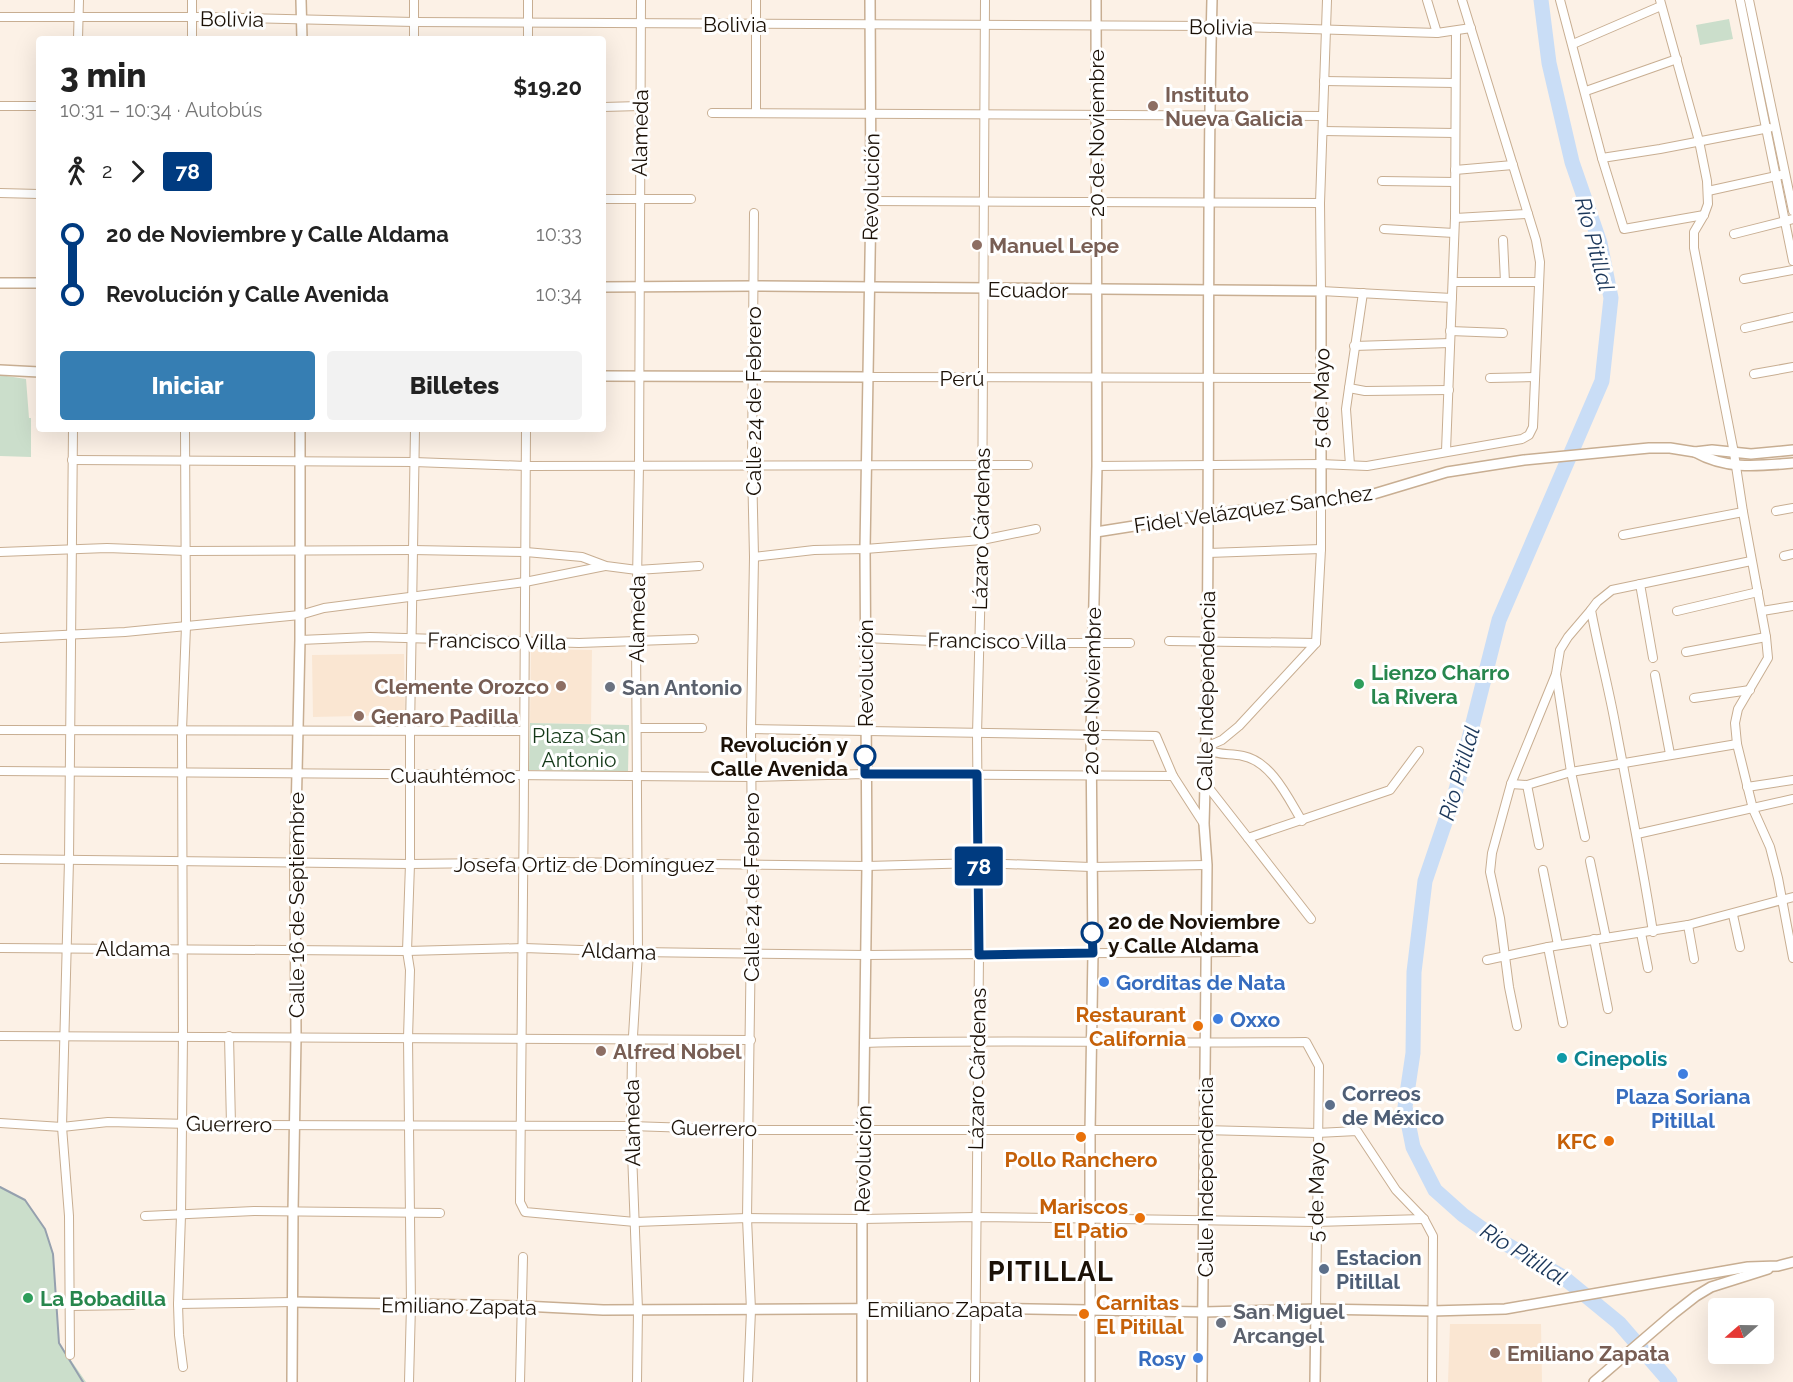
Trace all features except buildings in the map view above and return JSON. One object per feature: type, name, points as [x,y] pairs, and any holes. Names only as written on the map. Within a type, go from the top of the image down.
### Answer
[{"type":"street","points":[[78,36],[79,0]]},
{"type":"street","points":[[192,0],[192,36]]},
{"type":"street","points":[[301,0],[302,36]]},
{"type":"street","points":[[414,0],[414,36]]},
{"type":"street","points":[[528,0],[528,36]]},
{"type":"street","name":"Alameda","points":[[637,1382],[638,1310],[631,1126],[638,952],[636,639],[641,0]]},
{"type":"street","points":[[756,0],[756,112]]},
{"type":"street","name":"Revolución","points":[[862,1382],[867,866],[865,549],[871,201],[870,0]]},
{"type":"street","name":"Lázaro Cárdenas","points":[[975,1382],[979,955],[977,734],[982,540],[985,0]]},
{"type":"street","name":"20 de Noviembre","points":[[1090,1382],[1089,1131],[1093,953],[1090,775],[1096,532],[1098,291],[1096,0]]},
{"type":"street","name":"Calle Independencia","points":[[1202,1382],[1207,865],[1204,824],[1210,467],[1208,379],[1212,0]]},
{"type":"street","name":"5 de Mayo","points":[[1316,643],[1321,549],[1320,203],[1327,0]]},
{"type":"street","points":[[1426,0],[1437,33]]},
{"type":"street","points":[[1097,466],[1210,467],[1320,464],[1367,466],[1522,439],[1529,435],[1533,427],[1540,262],[1528,214],[1462,0]]},
{"type":"street","points":[[1560,0],[1602,158],[1624,229],[1704,215]]},
{"type":"street","points":[[1740,0],[1776,176],[1789,220],[1793,261]]},
{"type":"street","points":[[1749,0],[1793,211]]},
{"type":"street","points":[[1573,44],[1660,3],[1699,141],[1708,191],[1708,204],[1694,232],[1694,248],[1734,453],[1766,637],[1767,658],[1738,709],[1735,723],[1737,744],[1753,809],[1770,847],[1793,958]]},
{"type":"street","name":"Bolivia","points":[[0,17],[528,23],[1211,26],[1437,33],[1471,28]]},
{"type":"street","points":[[1446,451],[1455,218],[1456,31]]},
{"type":"street","points":[[1586,91],[1677,59]]},
{"type":"street","points":[[1324,81],[1455,82]]},
{"type":"street","points":[[0,106],[36,106]]},
{"type":"street","points":[[606,107],[640,106]]},
{"type":"street","points":[[712,113],[1323,116]]},
{"type":"street","points":[[1602,158],[1775,126]]},
{"type":"street","points":[[1323,131],[1455,133]]},
{"type":"street","points":[[1455,170],[1513,165]]},
{"type":"street","points":[[1708,191],[1785,175]]},
{"type":"street","points":[[1382,181],[1455,182]]},
{"type":"street","points":[[0,193],[36,194]]},
{"type":"street","points":[[606,199],[691,199]]},
{"type":"street","points":[[871,201],[1320,203]]},
{"type":"street","name":"Calle 24 de Febrero","points":[[748,1382],[751,1310],[747,1218],[751,1040],[754,213]]},
{"type":"street","points":[[1455,218],[1528,214]]},
{"type":"street","points":[[1734,234],[1789,220]]},
{"type":"street","points":[[1384,229],[1454,233]]},
{"type":"street","points":[[1503,240],[1505,282]]},
{"type":"street","points":[[1744,279],[1793,270]]},
{"type":"street","points":[[0,282],[36,284]]},
{"type":"street","points":[[1453,282],[1538,282]]},
{"type":"street","name":"Ecuador","points":[[606,287],[753,286],[1210,292],[1321,291],[1452,298]]},
{"type":"street","points":[[1350,465],[1346,409],[1363,293]]},
{"type":"street","points":[[1745,328],[1793,317]]},
{"type":"street","points":[[1450,332],[1503,333]]},
{"type":"street","points":[[1354,346],[1450,344]]},
{"type":"street","points":[[1754,374],[1793,367]]},
{"type":"street","points":[[0,370],[36,372]]},
{"type":"street","name":"Perú","points":[[606,376],[1322,378]]},
{"type":"street","points":[[1490,378],[1535,377]]},
{"type":"street","points":[[1349,388],[1365,391],[1449,390]]},
{"type":"street","points":[[70,1355],[69,1216],[62,1127],[69,860],[73,432]]},
{"type":"street","points":[[183,1367],[178,1304],[182,1215],[184,948],[182,730],[186,626],[186,432]]},
{"type":"street","name":"Calle 16 de Septiembre","points":[[292,1382],[292,1211],[296,1037],[295,861],[301,551],[300,432]]},
{"type":"street","points":[[408,1382],[411,1305],[408,1038],[410,970],[407,951],[415,432]]},
{"type":"street","points":[[526,432],[522,775],[524,948],[520,1202],[525,1212],[635,1222],[747,1218],[976,1217],[1316,1222],[1424,1219],[1433,1236],[1432,1382]]},
{"type":"street","name":"Fidel Velázquez Sanchez","points":[[1096,532],[1209,514],[1366,496],[1447,472],[1524,460],[1603,451],[1670,448],[1695,452]]},
{"type":"street","points":[[1695,452],[1712,450],[1751,454],[1793,450]]},
{"type":"street","points":[[1695,452],[1707,459],[1736,467],[1793,463]]},
{"type":"street","points":[[72,460],[414,462],[526,466],[1028,465]]},
{"type":"street","points":[[1776,511],[1793,508]]},
{"type":"street","points":[[1623,535],[1743,512]]},
{"type":"street","points":[[754,557],[814,550],[865,549],[982,540],[1036,529]]},
{"type":"street","points":[[0,552],[107,548],[186,551],[526,552],[582,557],[606,566],[638,570],[699,566]]},
{"type":"street","points":[[1208,553],[1321,549]]},
{"type":"street","points":[[1784,556],[1793,554]]},
{"type":"street","points":[[1517,1026],[1500,918],[1490,872],[1492,854],[1511,784],[1556,674],[1560,650],[1597,602],[1612,590],[1751,561]]},
{"type":"street","points":[[0,638],[72,636],[300,615],[324,608],[525,582],[606,566]]},
{"type":"street","points":[[1640,584],[1653,658]]},
{"type":"street","points":[[1677,610],[1758,592]]},
{"type":"street","points":[[1762,610],[1793,606]]},
{"type":"street","points":[[1591,610],[1637,834],[1653,932]]},
{"type":"street","points":[[1686,652],[1766,637]]},
{"type":"street","name":"Francisco Villa","points":[[300,640],[370,638],[579,643],[636,639],[694,639]]},
{"type":"street","name":"Francisco Villa","points":[[865,638],[979,643],[1130,643]]},
{"type":"street","points":[[1169,641],[1316,643]]},
{"type":"street","points":[[1206,748],[1222,740],[1239,726],[1316,643]]},
{"type":"street","points":[[1556,674],[1571,772],[1585,837]]},
{"type":"street","points":[[1655,675],[1670,754]]},
{"type":"street","points":[[1694,698],[1750,690]]},
{"type":"street","points":[[637,728],[702,728]]},
{"type":"street","points":[[751,729],[1155,736],[1173,776],[1204,824]]},
{"type":"street","points":[[0,730],[523,731]]},
{"type":"street","points":[[1511,784],[1527,784],[1571,772],[1737,744]]},
{"type":"street","points":[[1206,748],[1221,755],[1243,756],[1262,765],[1284,790],[1302,821]]},
{"type":"street","points":[[1248,838],[1390,790],[1419,751]]},
{"type":"street","name":"Cuauhtémoc","points":[[0,771],[752,777],[865,774],[1173,776]]},
{"type":"street","points":[[1747,787],[1793,780]]},
{"type":"street","points":[[1205,783],[1311,919]]},
{"type":"street","points":[[1527,784],[1539,845]]},
{"type":"street","points":[[1637,834],[1793,799]]},
{"type":"street","name":"Josefa Ortiz de Domínguez","points":[[0,859],[752,866],[979,863],[1091,867],[1207,865]]},
{"type":"street","points":[[1590,861],[1606,938]]},
{"type":"street","points":[[1543,870],[1558,945]]},
{"type":"street","points":[[1487,960],[1548,946],[1688,925],[1733,915],[1793,897]]},
{"type":"street","points":[[1733,915],[1740,947]]},
{"type":"street","points":[[1688,925],[1694,959]]},
{"type":"street","points":[[1641,933],[1648,968]]},
{"type":"street","points":[[1594,939],[1608,1009]]},
{"type":"street","points":[[1548,946],[1563,1023]]},
{"type":"street","name":"Aldama","points":[[0,948],[407,951],[524,948],[866,955],[1239,952]]},
{"type":"street","points":[[0,1036],[751,1040]]},
{"type":"street","points":[[229,1036],[231,1125]]},
{"type":"street","points":[[864,1043],[977,1040],[1206,1043]]},
{"type":"street","name":"5 de Mayo","points":[[1206,1043],[1306,1042],[1319,1066],[1315,1382]]},
{"type":"street","name":"Guerrero","points":[[0,1123],[62,1127],[108,1122],[231,1125],[631,1126],[750,1130],[1203,1130],[1317,1133],[1357,1131],[1396,1190],[1424,1219]]},
{"type":"street","points":[[145,1215],[292,1211],[440,1213]]},
{"type":"street","points":[[520,1382],[523,1257]]},
{"type":"street","points":[[1594,1382],[1696,1296],[1712,1287],[1793,1262]]},
{"type":"street","name":"Emiliano Zapata","points":[[178,1304],[292,1302],[638,1310],[977,1308],[1204,1312],[1316,1309],[1431,1311],[1505,1309],[1748,1267],[1778,1266]]},
{"type":"street","points":[[71,1306],[133,1305]]},
{"type":"shaded area","name":"Clemente Orozco","points":[[531,649],[592,650],[591,724],[530,723]]},
{"type":"shaded area","points":[[404,654],[405,715],[313,717],[312,655]]},
{"type":"shaded area","name":"Emiliano Zapata","points":[[1450,1324],[1541,1324],[1542,1382],[1448,1382]]},
{"type":"green space","points":[[1729,19],[1733,39],[1700,45],[1696,25]]},
{"type":"green space","points":[[0,375],[26,379],[29,418],[31,418],[31,457],[0,456]]},
{"type":"green space","name":"Plaza San Antonio","points":[[530,723],[629,725],[628,772],[529,770]]},
{"type":"green space","name":"La Bobadilla","points":[[0,1187],[25,1200],[45,1229],[53,1254],[59,1343],[86,1382],[0,1382]]},
{"type":"waterway","name":"Rio Pitillal","points":[[1541,0],[1549,63],[1572,162],[1600,243],[1611,298],[1602,381],[1499,620],[1456,790],[1425,881],[1414,972],[1413,1053],[1405,1107],[1413,1147],[1435,1190],[1463,1215],[1494,1237],[1563,1277],[1619,1323],[1670,1382]]},
{"type":"waterway","points":[[0,1187],[25,1200],[45,1229],[53,1254],[59,1343],[83,1382]]},
{"type":"bus line","name":"78","points":[[865,756],[865,774],[977,774],[979,955],[1093,953],[1092,933]]},
{"type":"place","name":"Instituto Nueva Galicia","points":[[1153,106]]},
{"type":"place","name":"Manuel Lepe","points":[[977,245]]},
{"type":"place","name":"Lienzo Charro la Rivera","points":[[1359,684]]},
{"type":"place","name":"Clemente Orozco","points":[[561,686]]},
{"type":"place","name":"San Antonio","points":[[610,687]]},
{"type":"place","name":"Genaro Padilla","points":[[359,716]]},
{"type":"place","name":"Revolución y Calle Avenida","points":[[865,756]]},
{"type":"place","name":"20 de Noviembre y Calle Aldama","points":[[1092,933]]},
{"type":"place","name":"Gorditas de Nata","points":[[1104,982]]},
{"type":"place","name":"Oxxo","points":[[1218,1019]]},
{"type":"place","name":"Restaurant California","points":[[1198,1026]]},
{"type":"place","name":"Alfred Nobel","points":[[601,1051]]},
{"type":"place","name":"Cinepolis","points":[[1562,1058]]},
{"type":"place","name":"Plaza Soriana Pitillal","points":[[1683,1074]]},
{"type":"place","name":"Correos de México","points":[[1330,1105]]},
{"type":"place","name":"Pollo Ranchero","points":[[1081,1137]]},
{"type":"place","name":"KFC","points":[[1609,1141]]},
{"type":"place","name":"Mariscos El Patio","points":[[1140,1218]]},
{"type":"place","name":"Estacion Pitillal","points":[[1324,1269]]},
{"type":"place","name":"La Bobadilla","points":[[28,1298]]},
{"type":"place","name":"Carnitas El Pitillal","points":[[1084,1314]]},
{"type":"place","name":"San Miguel Arcangel","points":[[1221,1323]]},
{"type":"place","name":"Emiliano Zapata","points":[[1495,1353]]},
{"type":"place","name":"Rosy","points":[[1198,1358]]},
{"type":"district","name":"PITILLAL","points":[[1051,1271]]}]
